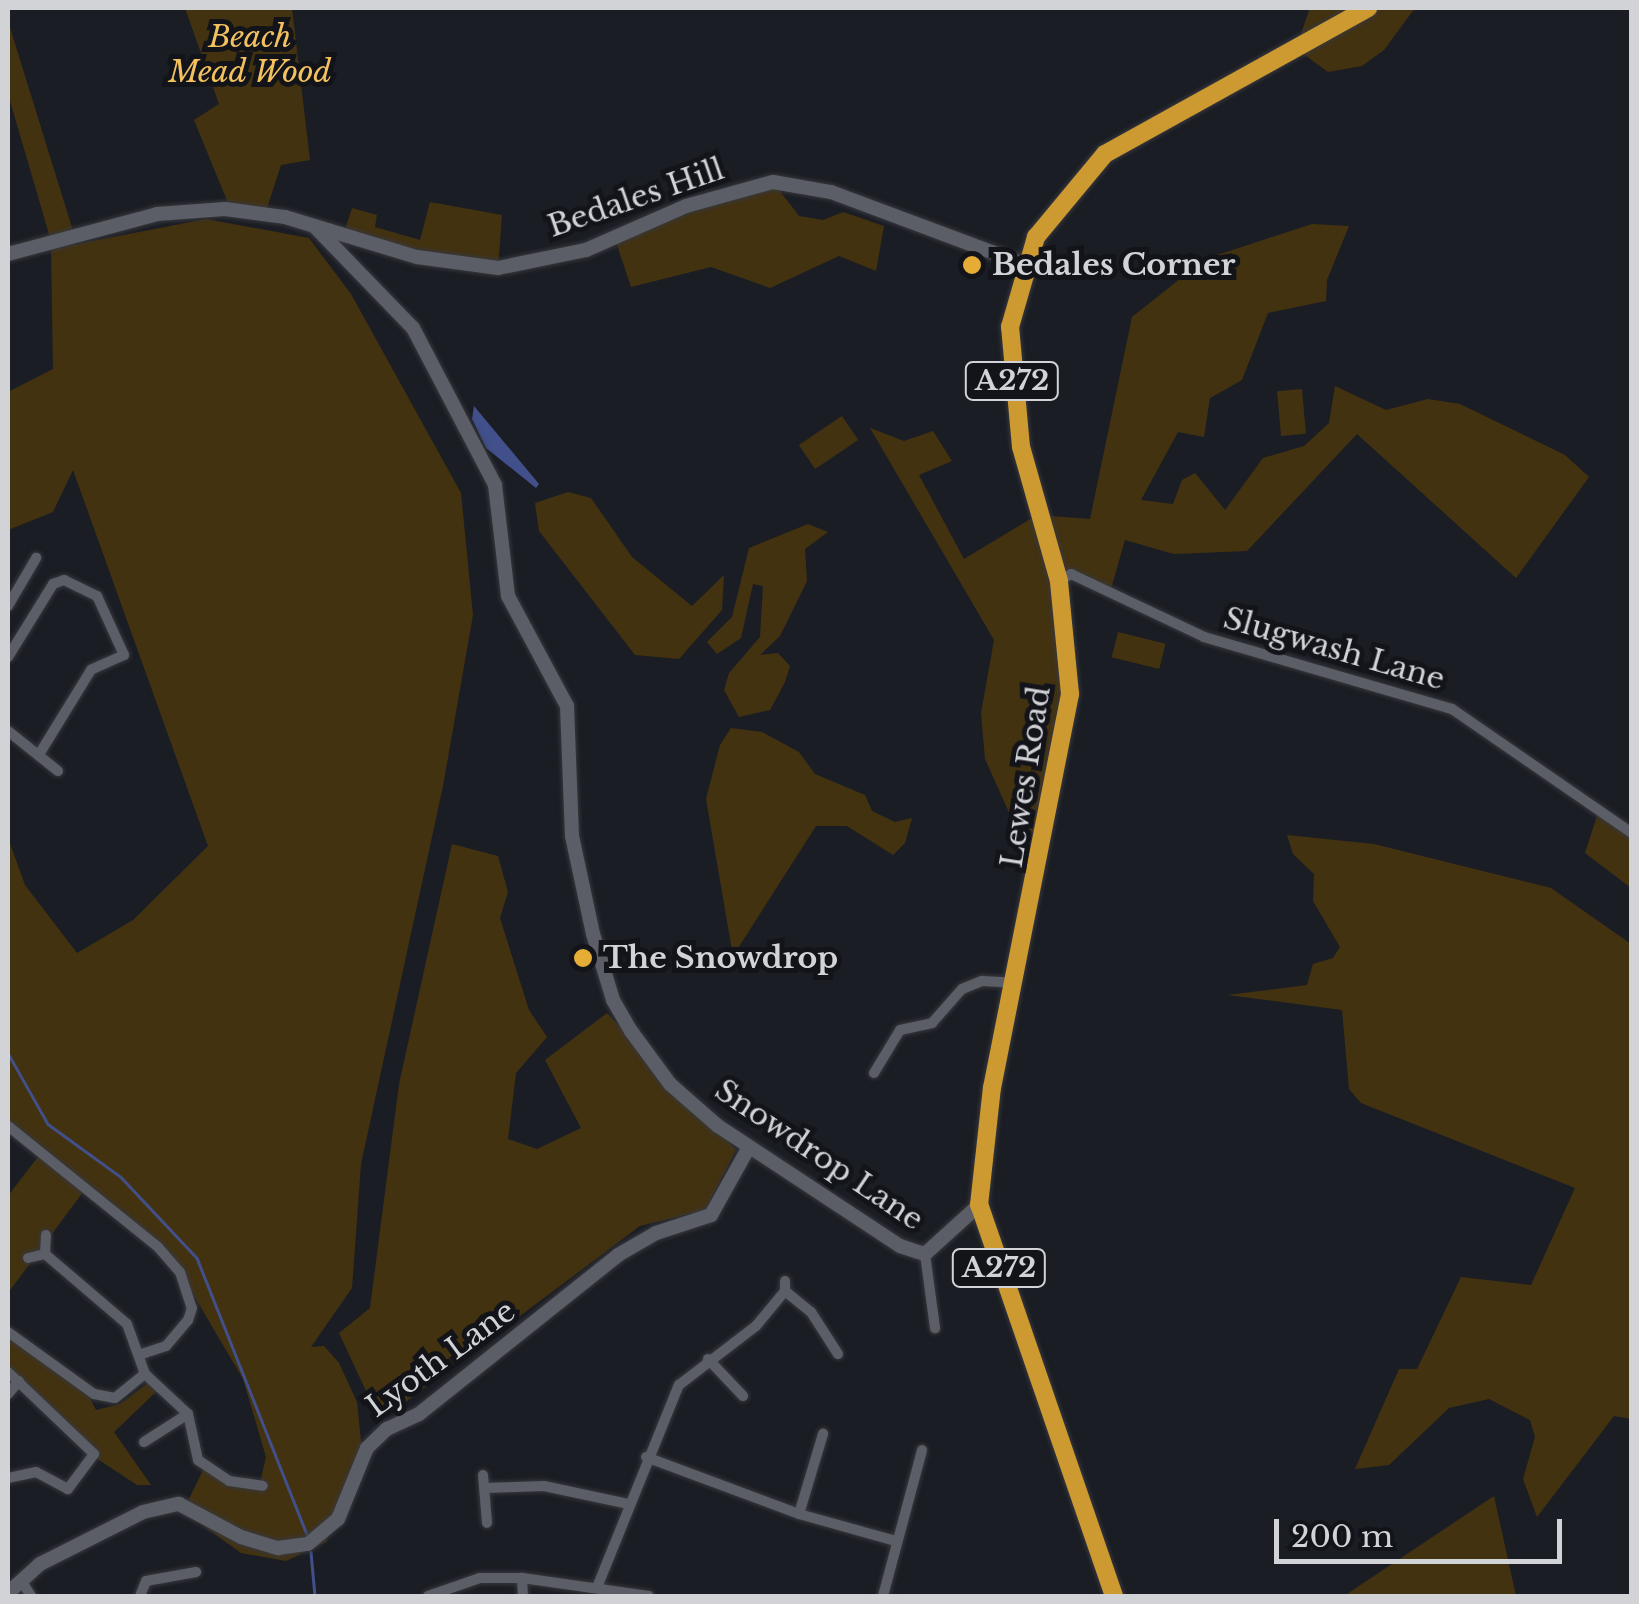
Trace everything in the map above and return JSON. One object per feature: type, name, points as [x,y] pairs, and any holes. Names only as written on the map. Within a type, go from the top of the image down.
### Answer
[{"type":"highway","name":"Lewes Road","points":[[1114,1596],[979,1205],[992,1088],[1017,984],[1070,694],[1059,581],[1036,515],[1011,371],[1010,327],[1024,264],[1046,220],[1112,149],[1368,8]]},
{"type":"street","name":"Bedales Hill","points":[[8,254],[174,213],[225,208],[316,228],[417,257],[498,268],[586,250],[686,206],[773,182],[803,184],[1024,264]]},
{"type":"street","name":"Snowdrop Lane","points":[[316,228],[413,328],[495,484],[508,596],[568,706],[572,836],[613,1000],[670,1084],[750,1148],[900,1246],[925,1254],[979,1205]]},
{"type":"street","points":[[8,606],[36,558]]},
{"type":"street","name":"Slugwash Lane","points":[[1059,581],[1072,574],[1204,637],[1452,709],[1632,833]]},
{"type":"street","points":[[8,657],[53,584],[64,580],[97,596],[124,656],[91,670],[40,753]]},
{"type":"street","points":[[8,731],[58,771]]},
{"type":"street","points":[[874,1073],[900,1030],[932,1024],[962,989],[982,981],[1017,984]]},
{"type":"street","points":[[8,1126],[180,1272],[192,1308],[188,1320],[166,1346],[139,1355]]},
{"type":"street","name":"Lyoth Lane","points":[[8,1593],[40,1564],[143,1512],[179,1504],[241,1537],[278,1548],[308,1544],[338,1519],[368,1448],[386,1430],[419,1414],[618,1255],[656,1233],[711,1214],[750,1148]]},
{"type":"street","points":[[45,1254],[46,1235]]},
{"type":"street","points":[[45,1254],[127,1324],[145,1374],[188,1414],[198,1460],[229,1481],[263,1486]]},
{"type":"street","points":[[28,1258],[45,1254]]},
{"type":"street","points":[[925,1254],[938,1314],[934,1328]]},
{"type":"street","points":[[598,1586],[646,1457],[679,1385],[756,1326],[785,1286],[811,1312],[838,1354]]},
{"type":"street","points":[[8,1332],[94,1394],[114,1398],[145,1374]]},
{"type":"street","points":[[820,1352],[832,1343]]},
{"type":"street","points":[[708,1359],[736,1394]]},
{"type":"street","points":[[8,1372],[94,1454],[68,1490],[36,1472],[8,1478]]},
{"type":"street","points":[[8,1394],[19,1381]]},
{"type":"street","points":[[144,1442],[188,1414]]},
{"type":"street","points":[[799,1514],[823,1434]]},
{"type":"street","points":[[883,1594],[896,1541],[923,1464],[922,1450]]},
{"type":"street","points":[[646,1457],[799,1514],[896,1541]]},
{"type":"street","points":[[483,1475],[487,1523]]},
{"type":"street","points":[[485,1488],[544,1486],[629,1504]]},
{"type":"street","points":[[140,1596],[143,1578],[196,1572]]},
{"type":"street","points":[[428,1596],[480,1578],[522,1578],[650,1596]]},
{"type":"street","points":[[522,1578],[523,1596]]},
{"type":"street","points":[[22,1582],[31,1596]]},
{"type":"green space","name":"Beach Mead Wood","points":[[185,8],[292,8],[310,160],[281,165],[267,208],[228,203],[194,120],[219,104]]},
{"type":"green space","points":[[1310,8],[1415,8],[1384,50],[1362,66],[1328,72],[1302,53],[1298,42]]},
{"type":"green space","points":[[8,21],[74,234],[51,241],[8,94]]},
{"type":"green space","points":[[773,182],[799,216],[823,220],[843,212],[884,226],[876,271],[839,256],[770,288],[711,267],[631,287],[615,239],[686,206]]},
{"type":"green space","points":[[430,202],[502,215],[498,268],[343,236],[352,208],[377,215],[375,227],[420,240]]},
{"type":"green space","points":[[206,219],[309,238],[351,294],[461,493],[473,615],[443,786],[361,1164],[352,1288],[311,1347],[324,1346],[339,1363],[357,1402],[363,1461],[326,1542],[286,1561],[241,1553],[205,1527],[188,1501],[204,1468],[230,1487],[259,1487],[266,1457],[243,1379],[180,1272],[86,1188],[8,1293],[8,1196],[40,1154],[13,1132],[8,1115],[8,838],[25,885],[77,953],[133,920],[208,846],[73,470],[53,512],[8,530],[8,392],[53,369],[51,249]]},
{"type":"green space","points":[[1312,224],[1349,226],[1327,280],[1326,301],[1268,313],[1242,380],[1210,398],[1204,437],[1178,432],[1141,500],[1173,504],[1182,480],[1195,473],[1225,510],[1263,458],[1304,446],[1329,423],[1335,386],[1386,410],[1428,399],[1460,404],[1565,455],[1589,477],[1516,578],[1357,434],[1247,551],[1174,554],[1125,540],[1110,592],[1072,574],[1059,581],[1070,694],[1046,841],[1012,819],[985,759],[981,713],[994,640],[870,428],[904,441],[933,431],[952,461],[919,475],[964,559],[1037,515],[1090,519],[1132,317],[1205,259]]},
{"type":"green space","points":[[1302,389],[1306,434],[1281,436],[1277,391]]},
{"type":"green space","points":[[842,416],[858,440],[815,469],[799,445]]},
{"type":"green space","points":[[568,492],[591,498],[632,557],[692,606],[724,575],[722,610],[679,659],[635,655],[539,531],[535,503]]},
{"type":"green space","points":[[808,524],[828,532],[805,549],[807,581],[780,636],[760,655],[778,653],[790,666],[785,682],[770,710],[739,717],[724,690],[729,673],[760,637],[763,586],[753,584],[741,638],[717,654],[707,642],[732,617],[749,548]]},
{"type":"green space","points":[[1118,632],[1166,644],[1159,669],[1112,657]]},
{"type":"green space","points":[[731,728],[762,732],[799,752],[815,774],[865,795],[872,811],[895,822],[912,818],[905,843],[893,855],[847,826],[816,826],[733,956],[706,799],[720,745]]},
{"type":"green space","points":[[1599,810],[1631,833],[1631,888],[1585,853]]},
{"type":"green space","points":[[1287,835],[1374,844],[1551,888],[1631,944],[1631,1419],[1614,1416],[1537,1517],[1523,1479],[1535,1437],[1530,1420],[1489,1399],[1449,1408],[1389,1465],[1355,1469],[1399,1369],[1417,1369],[1461,1277],[1531,1285],[1575,1188],[1361,1103],[1349,1089],[1342,1010],[1227,995],[1307,985],[1313,964],[1333,958],[1340,947],[1313,901],[1314,874],[1293,854]]},
{"type":"green space","points":[[452,844],[498,856],[508,892],[500,918],[529,1010],[547,1037],[516,1073],[508,1139],[537,1149],[581,1128],[545,1060],[607,1013],[736,1150],[705,1210],[640,1226],[380,1421],[339,1333],[370,1308],[399,1084]]},
{"type":"green space","points":[[8,1335],[89,1396],[96,1410],[120,1404],[148,1383],[157,1391],[114,1432],[151,1485],[137,1485],[99,1460],[75,1429],[8,1368]]},
{"type":"green space","points":[[1494,1496],[1516,1596],[1344,1596]]},
{"type":"water","points":[[474,406],[539,484],[536,488],[486,448],[472,419]]},
{"type":"waterway","points":[[8,1053],[48,1124],[121,1177],[197,1258],[307,1534]]},
{"type":"waterway","points":[[311,1552],[315,1596]]},
{"type":"place","name":"Bedales Corner","points":[[972,265]]},
{"type":"place","name":"The Snowdrop","points":[[583,958]]}]
